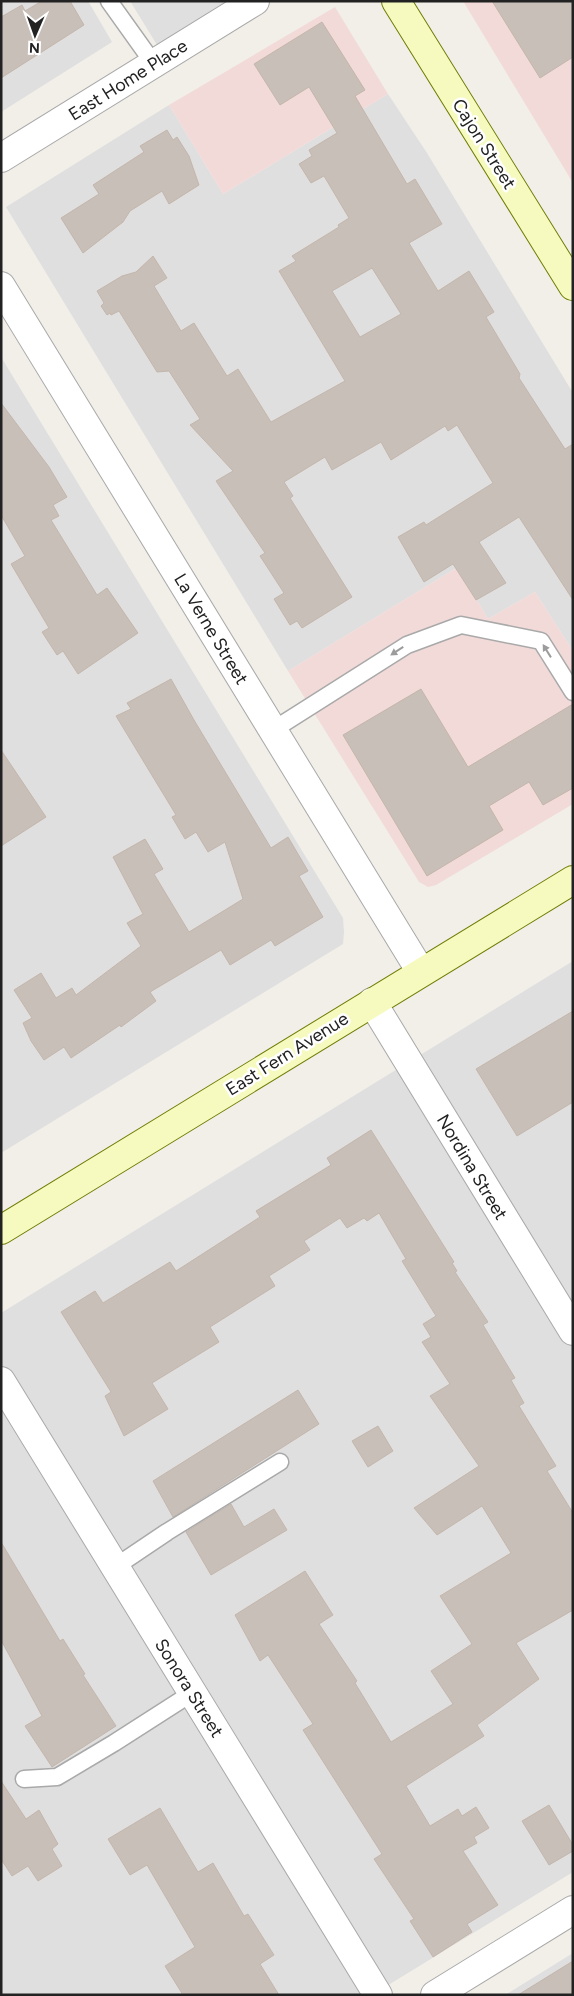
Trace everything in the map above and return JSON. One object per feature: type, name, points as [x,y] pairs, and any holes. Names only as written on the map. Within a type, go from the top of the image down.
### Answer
[{"type":"street","name":"East Home Place","points":[[1,158],[255,1]]},
{"type":"street","name":"Cajon Street","points":[[396,1],[573,286]]},
{"type":"street","name":"La Verne Street","points":[[1,286],[421,972]]},
{"type":"street","name":"East Fern Avenue","points":[[1,1230],[573,880]]},
{"type":"street","name":"Nordina Street","points":[[372,1002],[573,1331]]},
{"type":"street","name":"Sonora Street","points":[[1,1382],[378,1995]]},
{"type":"street","points":[[436,1995],[573,1910]]},
{"type":"lane","points":[[109,1],[154,64]]},
{"type":"lane","points":[[273,730],[407,645],[461,625],[541,641],[573,692]]},
{"type":"lane","points":[[115,1567],[167,1532],[280,1462]]},
{"type":"lane","points":[[24,1779],[57,1777],[192,1693]]},
{"type":"shaded area","points":[[1,1],[88,1],[112,42],[1,112]]},
{"type":"shaded area","points":[[130,1],[246,1],[162,53]]},
{"type":"shaded area","points":[[463,1],[573,1],[573,183]]},
{"type":"shaded area","points":[[335,7],[388,94],[223,194],[169,105]]},
{"type":"shaded area","points":[[388,94],[427,153],[573,393],[573,651],[535,592],[488,619],[458,567],[288,671],[6,207],[169,105],[223,194]]},
{"type":"shaded area","points":[[1,357],[343,918],[344,932],[343,944],[1,1153]]},
{"type":"shaded area","points":[[458,567],[488,619],[535,592],[573,651],[573,804],[436,885],[428,887],[419,882],[288,671]]},
{"type":"shaded area","points":[[573,961],[573,1872],[372,1995],[1,1995],[1,1313]]},
{"type":"shaded area","points":[[573,1953],[573,1995],[505,1995]]},
{"type":"building","points":[[42,1],[70,1],[84,25],[1,78],[1,17],[22,5],[25,11]]},
{"type":"building","points":[[492,1],[573,1],[573,57],[540,78]]},
{"type":"building","points":[[322,22],[365,90],[355,96],[407,184],[415,179],[442,224],[409,243],[438,291],[469,271],[494,312],[486,317],[520,374],[519,378],[565,449],[573,444],[573,600],[519,517],[479,542],[506,583],[476,600],[453,564],[424,582],[398,537],[424,522],[426,525],[493,483],[457,425],[448,431],[445,426],[391,460],[381,442],[332,470],[325,457],[284,482],[293,496],[290,498],[352,597],[302,628],[297,621],[290,625],[274,599],[284,593],[260,556],[265,553],[216,481],[233,471],[190,425],[200,419],[169,371],[157,372],[119,311],[107,315],[101,306],[104,303],[97,291],[122,276],[136,272],[153,256],[167,278],[154,286],[181,331],[194,323],[227,376],[238,369],[271,422],[345,381],[279,271],[296,261],[292,256],[339,227],[338,225],[349,218],[324,176],[311,183],[299,164],[312,156],[309,150],[337,133],[309,87],[280,105],[254,64]],"holes":[[[372,268],[401,314],[360,337],[332,291]]]},
{"type":"building","points":[[167,130],[173,140],[177,137],[189,156],[199,185],[169,204],[162,191],[130,211],[123,222],[83,253],[61,218],[99,194],[93,185],[144,152],[140,146]]},
{"type":"building","points":[[1,403],[49,467],[67,497],[53,505],[59,516],[51,520],[97,595],[107,588],[138,633],[78,674],[63,651],[57,655],[42,632],[49,628],[11,564],[25,556],[1,515]]},
{"type":"building","points":[[171,679],[271,848],[288,837],[308,871],[299,876],[323,917],[275,946],[271,940],[230,965],[221,950],[150,992],[156,1001],[121,1027],[120,1025],[71,1058],[64,1047],[44,1060],[31,1041],[23,1023],[32,1018],[14,990],[41,973],[56,998],[72,988],[76,995],[141,946],[127,923],[143,914],[113,857],[145,839],[163,869],[154,874],[189,932],[243,899],[225,842],[208,852],[196,832],[185,839],[172,817],[176,815],[116,716],[131,709],[127,703]]},
{"type":"building","points":[[421,689],[468,767],[573,704],[573,788],[543,805],[529,782],[489,806],[503,830],[427,876],[343,735]]},
{"type":"building","points":[[1,750],[46,817],[1,846]]},
{"type":"building","points":[[573,1011],[573,1102],[517,1136],[476,1069]]},
{"type":"building","points":[[371,1130],[454,1262],[452,1263],[457,1271],[455,1272],[488,1322],[483,1325],[515,1378],[511,1380],[524,1403],[519,1406],[556,1466],[547,1471],[573,1513],[573,1610],[516,1643],[539,1679],[477,1725],[484,1736],[406,1786],[430,1826],[458,1809],[462,1816],[476,1807],[489,1828],[474,1837],[477,1843],[463,1851],[498,1905],[467,1924],[472,1932],[433,1957],[410,1921],[414,1919],[374,1859],[382,1854],[303,1730],[313,1724],[268,1655],[260,1661],[235,1615],[305,1571],[333,1615],[319,1624],[357,1681],[355,1683],[391,1742],[453,1704],[431,1671],[472,1644],[440,1596],[511,1553],[482,1506],[437,1535],[414,1508],[479,1466],[430,1396],[450,1384],[422,1342],[431,1337],[423,1324],[436,1316],[402,1261],[406,1259],[379,1213],[367,1221],[364,1218],[347,1228],[340,1218],[304,1241],[310,1250],[269,1276],[275,1286],[210,1327],[219,1342],[152,1383],[168,1409],[124,1436],[105,1396],[111,1392],[61,1312],[95,1291],[103,1303],[170,1262],[176,1271],[260,1217],[256,1211],[331,1165],[327,1158]]},
{"type":"building","points":[[298,1390],[319,1424],[173,1517],[153,1481]]},
{"type":"building","points":[[378,1426],[393,1451],[368,1467],[352,1441]]},
{"type":"building","points":[[231,1504],[244,1527],[274,1509],[287,1530],[211,1575],[186,1532]]},
{"type":"building","points":[[1,1542],[60,1641],[63,1639],[85,1674],[83,1675],[116,1726],[52,1767],[25,1726],[42,1716],[1,1640]]},
{"type":"building","points":[[1,1781],[26,1819],[39,1810],[58,1844],[52,1849],[62,1866],[38,1881],[28,1866],[12,1876],[1,1859]]},
{"type":"building","points":[[549,1805],[573,1845],[573,1851],[549,1865],[522,1821]]},
{"type":"building","points":[[160,1808],[198,1872],[213,1863],[244,1916],[248,1914],[274,1955],[260,1964],[279,1995],[183,1995],[165,1966],[195,1947],[147,1865],[130,1875],[108,1839]]},
{"type":"building","points":[[573,1961],[573,1995],[518,1995]]}]
